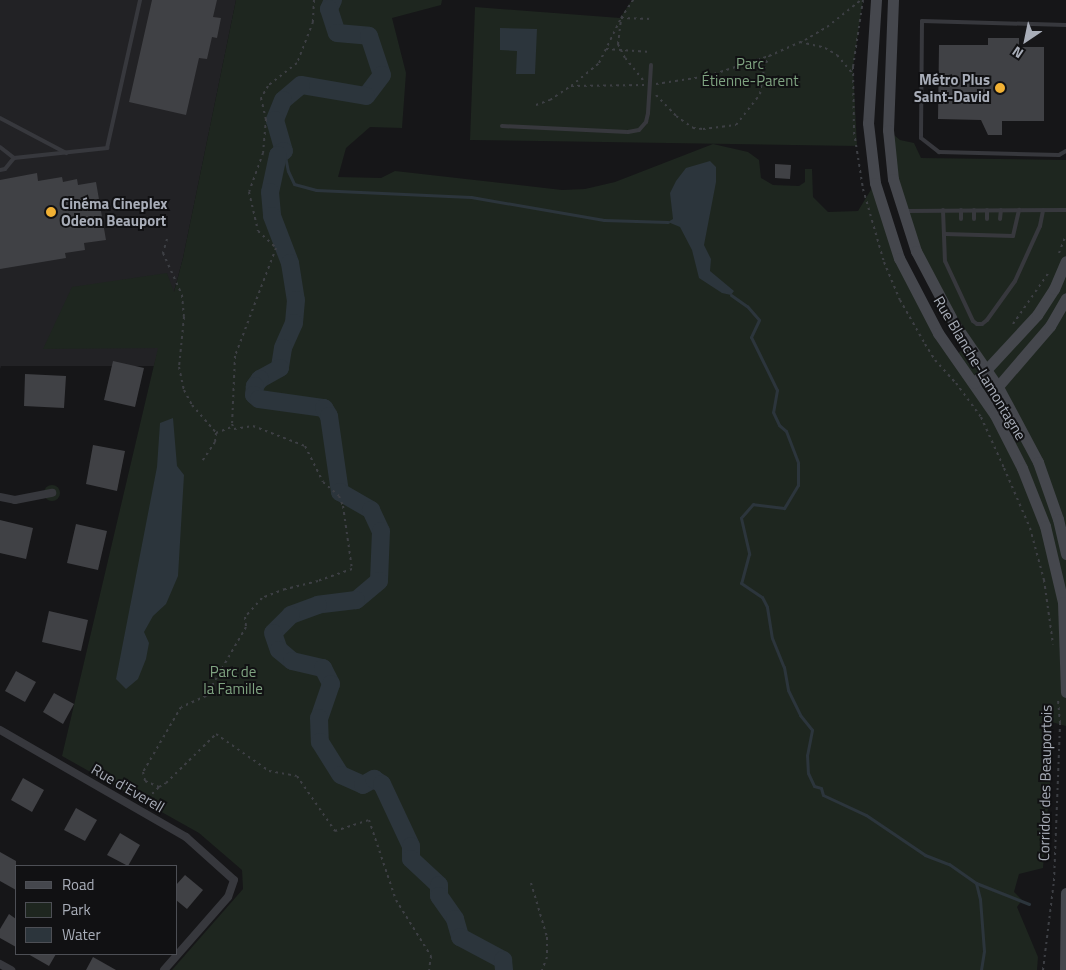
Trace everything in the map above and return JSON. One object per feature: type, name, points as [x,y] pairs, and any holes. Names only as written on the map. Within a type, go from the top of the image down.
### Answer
[{"type":"street","name":"Rue Blanche-Lamontagne","points":[[876,0],[868,123],[875,183],[899,258],[938,332],[985,399],[1022,468],[1045,526],[1063,602],[1062,693]]},
{"type":"street","name":"Rue Blanche-Lamontagne","points":[[893,0],[888,130],[893,179],[916,251],[954,323],[998,386],[1038,462],[1058,520],[1066,554]]},
{"type":"street","points":[[971,378],[987,370],[1037,315],[1054,289],[1062,257]]},
{"type":"street","points":[[985,399],[1050,326],[1066,298]]},
{"type":"street","points":[[0,497],[15,500],[52,493]]},
{"type":"street","name":"Rue d'Everell","points":[[0,730],[186,837],[234,880],[228,897],[178,954]]},
{"type":"street","points":[[1066,893],[1066,970]]},
{"type":"street","name":"Rue d'Everell","points":[[164,970],[177,955]]},
{"type":"street","points":[[0,964],[11,970]]},
{"type":"lane","points":[[0,147],[14,158],[107,148],[140,0]]},
{"type":"lane","points":[[1066,25],[922,21],[921,138],[939,152],[1059,155],[1066,151]]},
{"type":"lane","points":[[502,126],[628,132],[639,130],[646,122],[651,65]]},
{"type":"lane","points":[[0,118],[66,153]]},
{"type":"lane","points":[[0,170],[5,169],[14,158]]},
{"type":"lane","points":[[944,210],[946,261],[973,321],[977,324],[982,324],[986,320],[1015,281],[1040,226],[1043,210]]},
{"type":"lane","points":[[961,210],[961,219]]},
{"type":"lane","points":[[974,210],[974,219]]},
{"type":"lane","points":[[987,210],[987,219]]},
{"type":"lane","points":[[1000,219],[1001,210]]},
{"type":"lane","points":[[945,234],[986,233],[1013,236],[1019,210]]},
{"type":"lane","points":[[903,211],[1066,210]]},
{"type":"path","points":[[232,427],[235,356],[276,248],[258,231],[249,192],[263,153],[266,120],[261,98],[268,86],[297,63],[313,22],[314,0]]},
{"type":"path","points":[[536,105],[550,100],[571,86],[599,62],[620,18],[633,0]]},
{"type":"path","points":[[571,86],[649,86],[708,76],[769,56],[800,42],[827,27],[862,0]]},
{"type":"path","points":[[620,18],[653,19]]},
{"type":"path","points":[[620,18],[618,44],[625,58],[676,116],[693,128],[703,130],[736,125],[760,94],[764,69],[769,56]]},
{"type":"path","points":[[800,42],[825,48],[837,55],[850,67],[853,75]]},
{"type":"path","points":[[606,49],[652,52]]},
{"type":"path","points":[[1062,257],[1066,235]]},
{"type":"path","points":[[167,240],[163,254],[182,295],[184,317],[179,367],[184,390],[192,405],[216,434],[215,442],[203,460]]},
{"type":"path","points":[[1011,327],[1043,284],[1051,269]]},
{"type":"path","points":[[971,378],[956,383],[981,417],[1030,528],[1044,580],[1053,645]]},
{"type":"path","points":[[159,787],[145,781],[143,772],[181,707],[206,696],[246,627],[245,617],[262,598],[285,589],[318,581],[352,569],[340,496],[323,482],[305,446],[253,426],[234,429],[232,427],[216,434]]},
{"type":"path","name":"Corridor des Beauportois","points":[[1043,970],[1054,881],[1062,693]]},
{"type":"path","points":[[137,809],[216,734],[269,771],[297,776],[335,831],[369,820],[396,900],[431,956],[429,970]]},
{"type":"path","points":[[531,883],[547,937],[547,957],[542,970]]},
{"type":"shaded area","points":[[0,0],[236,0],[183,258],[154,366],[1,366],[0,369]]},
{"type":"green space","name":"Parc de la Famille","points":[[236,0],[442,0],[441,5],[392,18],[406,73],[402,128],[370,127],[346,148],[338,177],[381,178],[395,171],[562,190],[585,189],[615,182],[713,144],[748,152],[759,160],[761,178],[773,185],[799,186],[805,182],[805,169],[812,169],[813,197],[828,212],[858,211],[875,183],[899,258],[955,356],[969,344],[916,251],[893,179],[888,130],[900,140],[914,143],[921,158],[1066,160],[1066,726],[1048,721],[1050,783],[1043,868],[1019,874],[1014,892],[1022,900],[1017,907],[1038,957],[1037,970],[172,970],[243,889],[242,870],[199,833],[62,756],[158,348],[43,349],[72,287],[167,273],[174,292],[183,258]]},
{"type":"green space","name":"Parc Étienne-Parent","points":[[632,0],[863,0],[853,67],[857,146],[470,140],[475,7],[620,18]]},
{"type":"green space","points":[[52,485],[58,487],[60,493],[58,499],[52,501],[46,499],[44,493],[46,487]]},
{"type":"water","points":[[500,28],[537,29],[535,74],[516,74],[517,51],[500,50]]},
{"type":"water","points":[[710,161],[716,167],[716,182],[704,245],[711,259],[710,271],[734,291],[731,295],[722,293],[699,278],[692,250],[680,227],[668,222],[673,219],[670,193],[676,181],[686,168]]},
{"type":"water","points":[[173,418],[177,466],[184,475],[178,576],[166,604],[153,616],[144,632],[149,643],[146,659],[138,679],[126,689],[116,679],[157,467],[160,423]]},
{"type":"building","points":[[152,0],[217,0],[213,17],[221,18],[217,38],[212,37],[207,59],[199,58],[186,115],[129,102]]},
{"type":"building","points":[[988,38],[1019,38],[1019,47],[1044,47],[1044,121],[1002,121],[1002,135],[988,135],[981,120],[938,119],[939,45],[988,45]]},
{"type":"building","points":[[775,164],[791,165],[790,179],[775,178]]},
{"type":"building","name":"Cinéma Cineplex Odeon Beauport","points":[[37,173],[38,181],[62,177],[63,182],[77,179],[78,185],[96,182],[106,240],[84,243],[85,250],[65,253],[66,258],[0,269],[0,180]]},
{"type":"building","points":[[113,361],[144,368],[135,407],[104,400]]},
{"type":"building","points":[[25,374],[66,376],[64,408],[24,406]]},
{"type":"building","points":[[93,445],[125,451],[117,491],[86,484]]},
{"type":"building","points":[[0,520],[33,528],[26,559],[0,553]]},
{"type":"building","points":[[76,524],[107,531],[98,570],[67,563]]},
{"type":"building","points":[[49,611],[88,620],[81,651],[42,642]]},
{"type":"building","points":[[16,671],[36,682],[25,702],[5,691]]},
{"type":"building","points":[[54,693],[74,704],[63,724],[43,712]]},
{"type":"building","points":[[23,778],[44,790],[32,812],[11,800]]},
{"type":"building","points":[[76,808],[97,820],[85,841],[64,830]]},
{"type":"building","points":[[120,833],[140,845],[129,865],[107,855]]},
{"type":"building","points":[[0,852],[16,861],[15,889],[0,881]]},
{"type":"building","points":[[185,875],[203,890],[187,909],[178,902],[178,883]]},
{"type":"building","points":[[9,914],[15,918],[15,946],[0,938],[0,929]]},
{"type":"building","points":[[30,955],[55,955],[49,966]]},
{"type":"building","points":[[93,957],[116,970],[86,970]]},
{"type":"waterway","points":[[333,0],[329,9],[337,33],[369,36],[382,75],[366,96],[301,85],[283,100],[275,120],[284,151],[278,155],[270,192],[272,216],[290,263],[296,300],[294,323],[283,348],[280,368],[260,379],[255,386],[254,395],[259,399],[324,408],[329,416],[340,492],[371,510],[381,531],[379,581],[356,600],[318,605],[291,615],[273,633],[279,650],[292,661],[323,668],[331,684],[319,718],[320,742],[341,775],[363,785],[374,779],[382,784],[411,846],[411,859],[439,885],[439,896],[455,919],[460,937],[503,960],[504,970]]},
{"type":"waterway","points":[[284,151],[288,171],[294,184],[316,190],[471,197],[604,220],[668,222]]},
{"type":"waterway","points":[[731,295],[747,306],[759,320],[751,337],[777,390],[773,412],[779,425],[786,431],[798,463],[798,485],[784,508],[753,504],[741,518],[749,554],[741,583],[762,597],[767,607],[772,638],[784,667],[788,690],[800,715],[812,730],[807,755],[808,773],[814,786],[821,788],[823,795],[866,815],[925,855],[949,864],[976,883],[1029,904]]},
{"type":"waterway","points":[[976,883],[980,899],[984,951],[981,970]]},
{"type":"place","name":"Métro Plus Saint-David","points":[[1000,88]]},
{"type":"place","name":"Cinéma Cineplex Odeon Beauport","points":[[51,212]]}]
